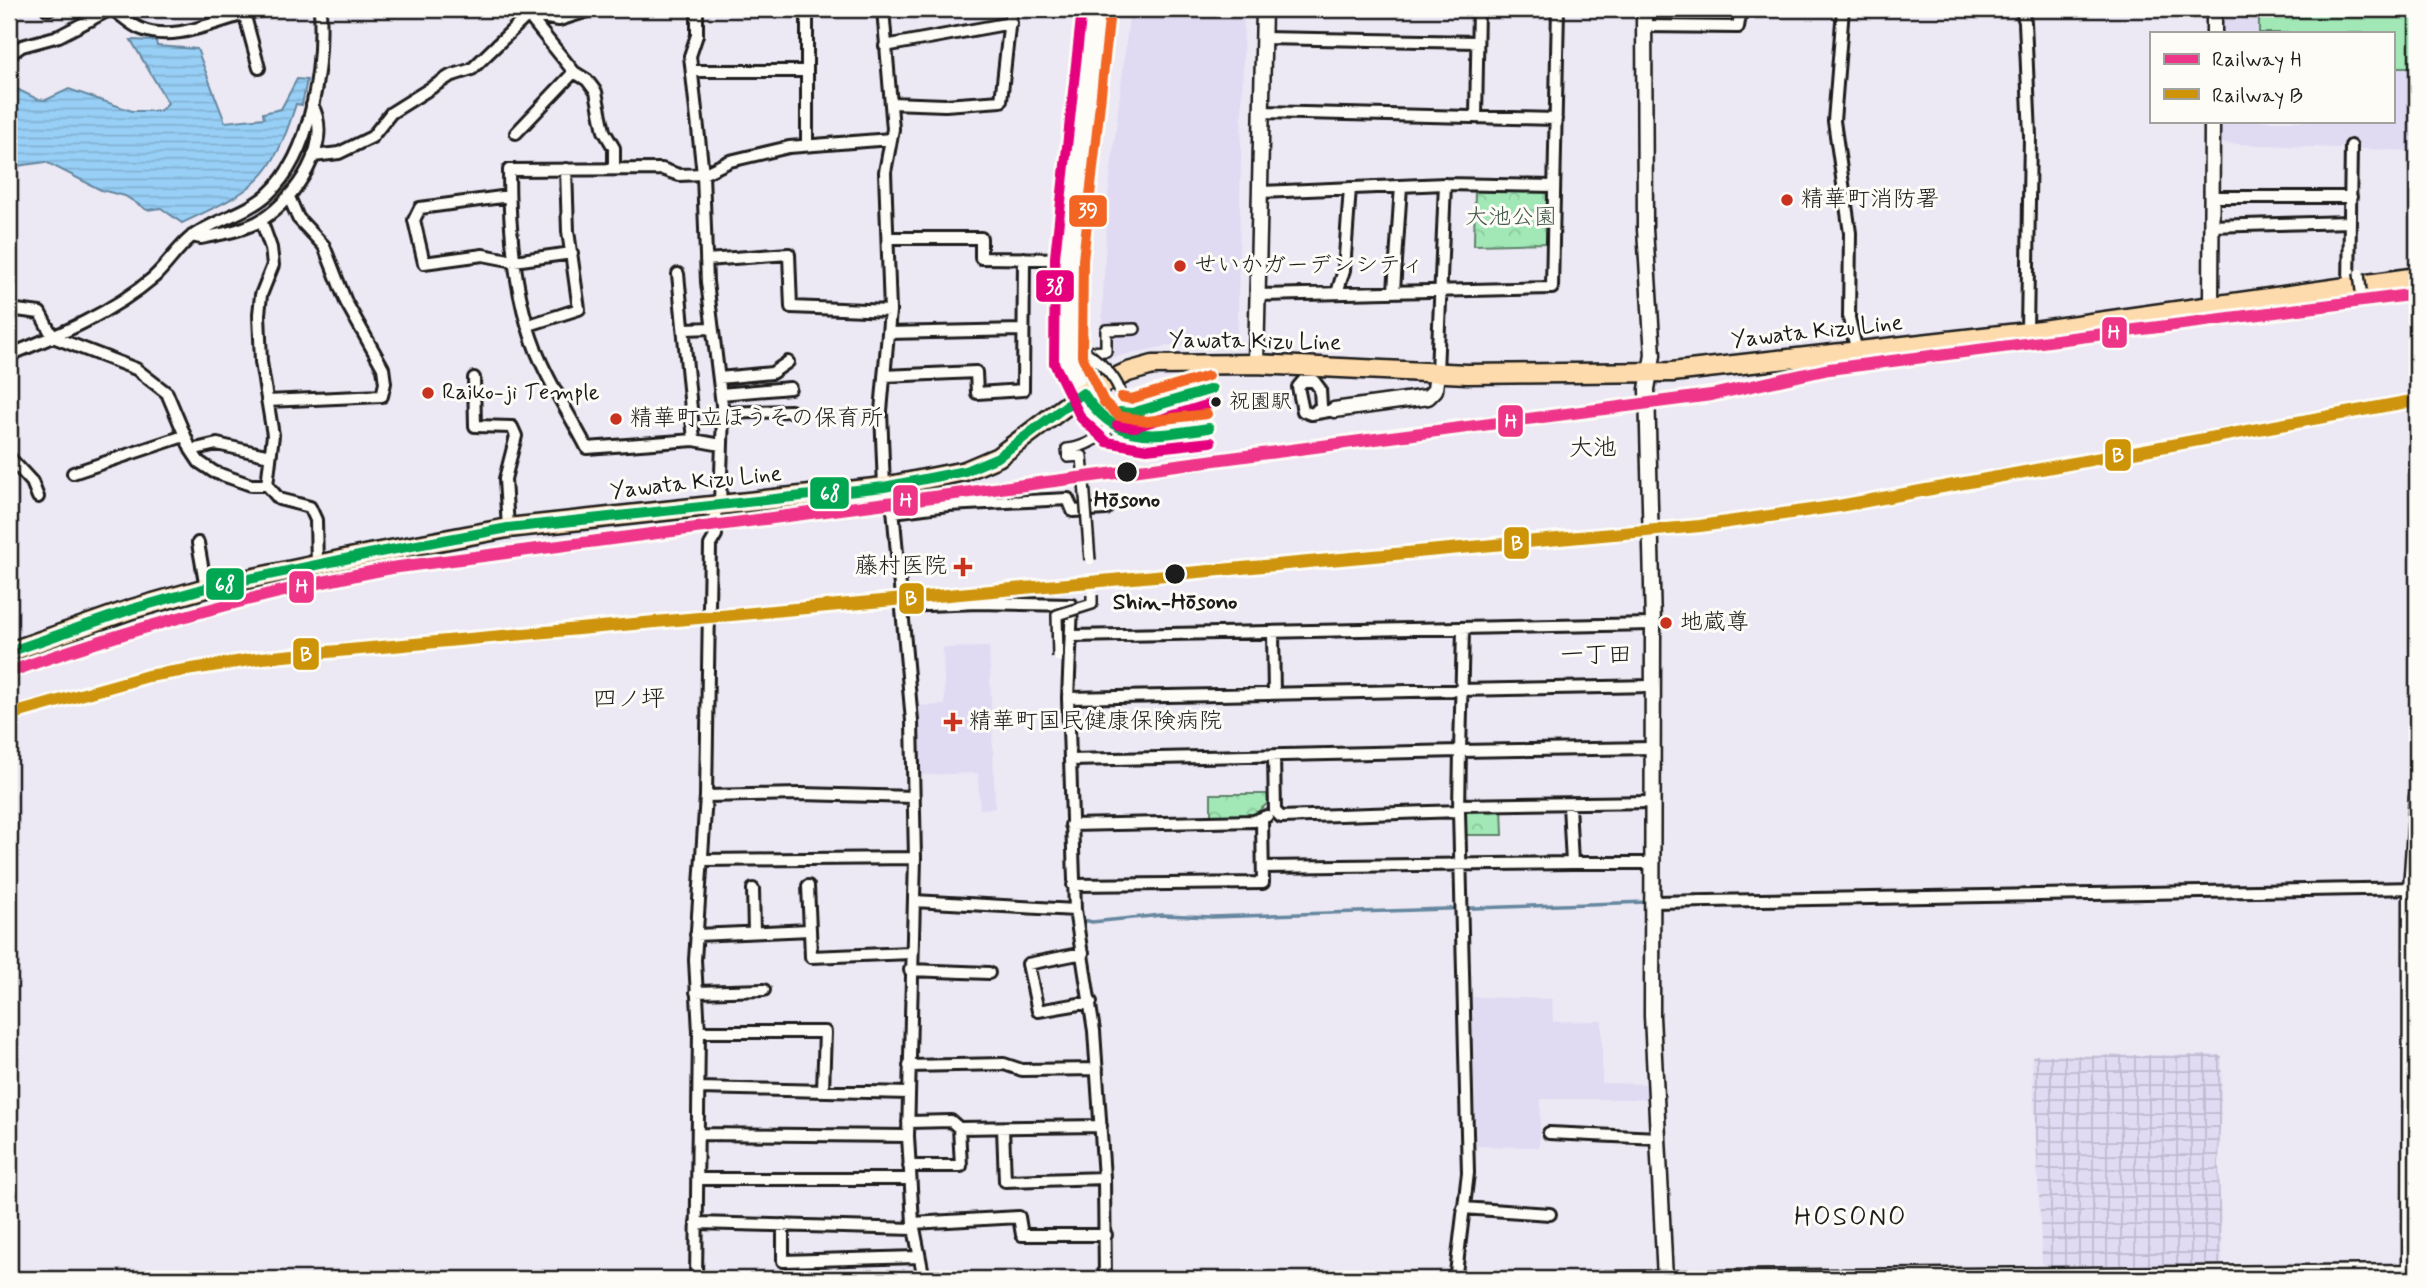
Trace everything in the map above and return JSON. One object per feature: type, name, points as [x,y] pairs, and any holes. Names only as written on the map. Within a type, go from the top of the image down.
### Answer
[{"type":"main road","name":"Yawata Kizu Line","points":[[9,652],[132,609],[206,588],[508,528],[887,486],[965,471],[987,463],[1083,393],[1128,372],[1153,365],[1256,364],[1437,372],[1652,372],[2027,332],[2417,277]]},
{"type":"street","points":[[81,9],[91,19]]},
{"type":"street","points":[[9,55],[22,46],[59,36],[111,9],[139,28],[161,32],[195,29],[243,10],[268,9]]},
{"type":"street","points":[[9,355],[85,322],[154,277],[192,236],[269,193],[295,156],[312,105],[322,44],[320,9]]},
{"type":"street","points":[[523,12],[559,20],[594,9]]},
{"type":"street","points":[[696,1279],[699,1032],[696,935],[706,796],[710,545],[716,535],[723,413],[712,328],[703,174],[690,56],[697,35],[697,9]]},
{"type":"street","points":[[807,9],[807,144]]},
{"type":"street","points":[[883,9],[891,103],[891,139],[886,172],[890,311],[881,432],[893,512],[912,721],[915,858],[910,970],[908,1136],[917,1257],[924,1279]]},
{"type":"street","points":[[891,103],[945,106],[1001,101],[1011,9]]},
{"type":"street","points":[[1083,393],[1068,359],[1069,259],[1096,9]]},
{"type":"street","points":[[1256,364],[1264,9]]},
{"type":"street","points":[[1476,117],[1478,9]]},
{"type":"street","points":[[1257,295],[1552,288],[1559,9]]},
{"type":"street","points":[[1644,9],[1645,229],[1652,372],[1647,388],[1653,624],[1652,1016],[1665,1279]]},
{"type":"street","points":[[1644,26],[1738,27],[1741,9]]},
{"type":"street","points":[[1843,9],[1834,121],[1850,233],[1847,296],[1857,352]]},
{"type":"street","points":[[2021,9],[2025,22],[2030,136],[2027,332]]},
{"type":"street","points":[[2214,9],[2214,32]]},
{"type":"street","points":[[243,10],[259,68]]},
{"type":"street","points":[[313,156],[339,153],[372,137],[391,113],[450,76],[472,69],[523,12]]},
{"type":"street","points":[[523,12],[574,72],[587,80],[600,99],[604,131],[614,148],[614,168]]},
{"type":"street","points":[[885,46],[1010,23]]},
{"type":"street","points":[[1263,38],[1477,42]]},
{"type":"street","points":[[692,71],[807,71]]},
{"type":"street","points":[[516,133],[574,72]]},
{"type":"street","points":[[192,236],[201,238],[261,220],[289,197],[313,156],[318,138],[317,114],[312,105]]},
{"type":"street","points":[[1262,112],[1556,119]]},
{"type":"street","points":[[2211,306],[2212,122]]},
{"type":"street","points":[[721,445],[694,440],[587,448],[540,361],[529,326],[514,261],[509,170],[614,168],[662,169],[680,175],[703,174],[730,161],[807,144],[891,139]]},
{"type":"street","points":[[2351,146],[2350,222],[2356,284]]},
{"type":"street","points":[[529,326],[579,309],[566,169]]},
{"type":"street","points":[[1260,192],[1445,184],[1555,186]]},
{"type":"street","points":[[1328,405],[1314,381],[1300,383],[1300,407],[1305,414],[1313,414],[1328,405],[1428,397],[1435,390],[1445,184]]},
{"type":"street","points":[[1394,291],[1401,186]]},
{"type":"street","points":[[1337,293],[1345,270],[1350,188]]},
{"type":"street","points":[[509,196],[420,208],[414,220],[424,263],[483,255],[514,261],[572,253]]},
{"type":"street","points":[[267,401],[382,396],[385,383],[383,368],[346,302],[324,246],[298,218],[289,197]]},
{"type":"street","points":[[2211,197],[2351,197]]},
{"type":"street","points":[[261,220],[271,247],[273,265],[261,295],[259,314],[273,435],[267,485],[279,499],[310,507],[316,520],[317,565]]},
{"type":"street","points":[[2210,226],[2350,222]]},
{"type":"street","points":[[890,238],[981,238],[981,258],[1069,259]]},
{"type":"street","points":[[706,260],[789,254],[790,307],[890,311]]},
{"type":"street","points":[[884,376],[976,372],[977,393],[1023,390],[1021,330],[1024,258]]},
{"type":"street","points":[[678,274],[694,440]]},
{"type":"street","points":[[9,309],[40,313],[53,337],[136,369],[167,393],[184,436],[199,462],[214,472],[251,485],[267,485]]},
{"type":"street","points":[[685,329],[712,328]]},
{"type":"street","points":[[888,334],[1021,330]]},
{"type":"street","points":[[1090,561],[1086,455],[1068,457],[1067,449],[1090,443],[1106,431],[1126,397],[1109,369],[1086,352],[1106,351],[1106,330],[1135,330]]},
{"type":"street","points":[[719,378],[775,372],[788,362]]},
{"type":"street","points":[[474,378],[475,426],[503,425],[512,428],[516,436],[505,480],[508,528]]},
{"type":"street","points":[[721,394],[790,388]]},
{"type":"street","points":[[723,413],[792,411]]},
{"type":"street","points":[[73,473],[184,436]]},
{"type":"street","points":[[191,450],[217,444],[270,456]]},
{"type":"street","points":[[9,457],[32,482],[38,497]]},
{"type":"street","points":[[893,512],[1068,499],[1073,511],[1106,509]]},
{"type":"street","points":[[198,543],[206,588]]},
{"type":"street","points":[[1058,657],[1057,615],[1092,604],[1092,595]]},
{"type":"street","points":[[901,606],[978,603],[1072,605],[1073,634],[1068,698],[1073,886],[1091,1002],[1097,1069],[1107,1235],[1105,1279]]},
{"type":"street","points":[[1073,634],[1273,633],[1653,624]]},
{"type":"street","points":[[1457,1279],[1468,1172],[1459,808],[1463,629]]},
{"type":"street","points":[[1273,633],[1274,694]]},
{"type":"street","points":[[1068,698],[1653,686]]},
{"type":"street","points":[[1070,760],[1653,748]]},
{"type":"street","points":[[1274,756],[1275,811],[1281,817],[1653,802]]},
{"type":"street","points":[[706,796],[801,794],[914,797]]},
{"type":"street","points":[[1604,1279],[2413,1275],[2414,889],[2417,797]]},
{"type":"street","points":[[1569,804],[1572,863]]},
{"type":"street","points":[[1071,825],[1262,820],[1275,811]]},
{"type":"street","points":[[1073,886],[1263,883],[1262,820]]},
{"type":"street","points":[[702,860],[915,858]]},
{"type":"street","points":[[1263,867],[1653,863]]},
{"type":"street","points":[[808,886],[811,957],[911,953]]},
{"type":"street","points":[[753,889],[754,932]]},
{"type":"street","points":[[1654,902],[2414,889]]},
{"type":"street","points":[[914,901],[1075,910]]},
{"type":"street","points":[[696,935],[810,930]]},
{"type":"street","points":[[1083,953],[1028,964],[1038,1011],[1091,1002]]},
{"type":"street","points":[[910,970],[989,973]]},
{"type":"street","points":[[696,992],[764,990]]},
{"type":"street","points":[[699,1032],[825,1032],[823,1090]]},
{"type":"street","points":[[909,1066],[1004,1064],[1022,1070],[1097,1069]]},
{"type":"street","points":[[699,1088],[909,1093]]},
{"type":"street","points":[[908,1122],[951,1121],[959,1128],[1101,1126]]},
{"type":"street","points":[[909,1166],[961,1166],[959,1128]]},
{"type":"street","points":[[1003,1128],[1005,1181],[1104,1178]]},
{"type":"street","points":[[1549,1133],[1658,1138]]},
{"type":"street","points":[[699,1134],[908,1136]]},
{"type":"street","points":[[698,1179],[910,1179]]},
{"type":"street","points":[[1463,1208],[1550,1214]]},
{"type":"street","points":[[696,1223],[914,1226],[1019,1217],[1022,1235],[1107,1235]]},
{"type":"street","points":[[783,1225],[783,1261],[917,1257]]},
{"type":"shaded area","points":[[1130,9],[1244,9],[1237,348],[1166,346],[1100,360],[1108,197]]},
{"type":"shaded area","points":[[2224,9],[2417,9],[2417,151],[2218,143],[2220,122],[2394,122],[2394,32],[2223,32]]},
{"type":"shaded area","name":"精華町国民健康保険病院","points":[[989,647],[995,808],[980,809],[978,773],[918,775],[912,706],[945,705],[943,648]]},
{"type":"shaded area","points":[[1472,997],[1552,999],[1553,1022],[1602,1021],[1602,1083],[1647,1084],[1647,1099],[1541,1099],[1539,1147],[1476,1146]]},
{"type":"shaded area","points":[[2032,1055],[2222,1055],[2219,1165],[2222,1266],[2045,1266],[2042,1262]]},
{"type":"green space","points":[[2259,9],[2417,9],[2417,67],[2394,67],[2394,32],[2259,32]]},
{"type":"green space","name":"大池公園","points":[[1475,190],[1544,191],[1549,196],[1548,243],[1474,245]]},
{"type":"green space","points":[[1211,794],[1267,794],[1268,803],[1254,815],[1211,817]]},
{"type":"green space","points":[[1502,807],[1503,835],[1466,835],[1464,808]]},
{"type":"water","points":[[131,40],[156,41],[157,46],[197,49],[225,122],[264,118],[263,113],[281,109],[297,79],[307,80],[302,105],[296,104],[278,151],[257,180],[227,201],[182,223],[161,208],[147,210],[125,196],[101,190],[46,162],[9,167],[9,85],[37,99],[46,100],[69,89],[132,111],[160,111],[168,103]]},
{"type":"waterway","points":[[1918,892],[2047,890]]},
{"type":"waterway","points":[[1080,919],[1092,922],[1162,915],[1212,917],[1648,902]]},
{"type":"rail line","name":"H","points":[[9,672],[198,612],[391,568],[1711,395],[1829,369],[2417,294]]},
{"type":"rail line","name":"B","points":[[9,715],[148,676],[262,658],[1700,526],[1839,506],[2417,400]]},
{"type":"transit line","name":"38","points":[[1082,9],[1055,257],[1054,363],[1081,418],[1107,442],[1147,449],[1211,442]]},
{"type":"transit line","name":"39","points":[[1110,11],[1083,260],[1082,356],[1104,402],[1119,416],[1147,421],[1207,414]]},
{"type":"transit line","name":"39","points":[[1121,397],[1131,399],[1208,376]]},
{"type":"transit line","name":"68","points":[[1120,412],[1132,413],[1212,389]]},
{"type":"transit line","name":"68","points":[[1083,393],[1096,410],[1123,429],[1154,434],[1209,428]]},
{"type":"transit line","name":"68","points":[[9,652],[132,609],[206,588],[369,554],[508,528],[884,487],[965,471],[998,457],[1083,393]]},
{"type":"transit line","name":"38","points":[[1117,425],[1135,427],[1216,402]]},
{"type":"place","name":"精華町消防署","points":[[1787,200]]},
{"type":"place","name":"せいかガーデンシティ","points":[[1180,266]]},
{"type":"place","name":"Raiko-ji Temple","points":[[428,393]]},
{"type":"place","name":"祝園駅","points":[[1216,402]]},
{"type":"place","name":"精華町立ほうその保育所","points":[[616,419]]},
{"type":"place","name":"Hōsono","points":[[1127,472]]},
{"type":"place","name":"藤村医院","points":[[963,567]]},
{"type":"place","name":"Shin-Hōsono","points":[[1175,574]]},
{"type":"place","name":"地蔵尊","points":[[1666,623]]},
{"type":"place","name":"精華町国民健康保険病院","points":[[953,722]]},
{"type":"district","name":"大池","points":[[1593,448]]},
{"type":"district","name":"一丁田","points":[[1596,655]]},
{"type":"district","name":"四ノ坪","points":[[629,699]]},
{"type":"district","name":"HOSONO","points":[[1851,1218]]}]
